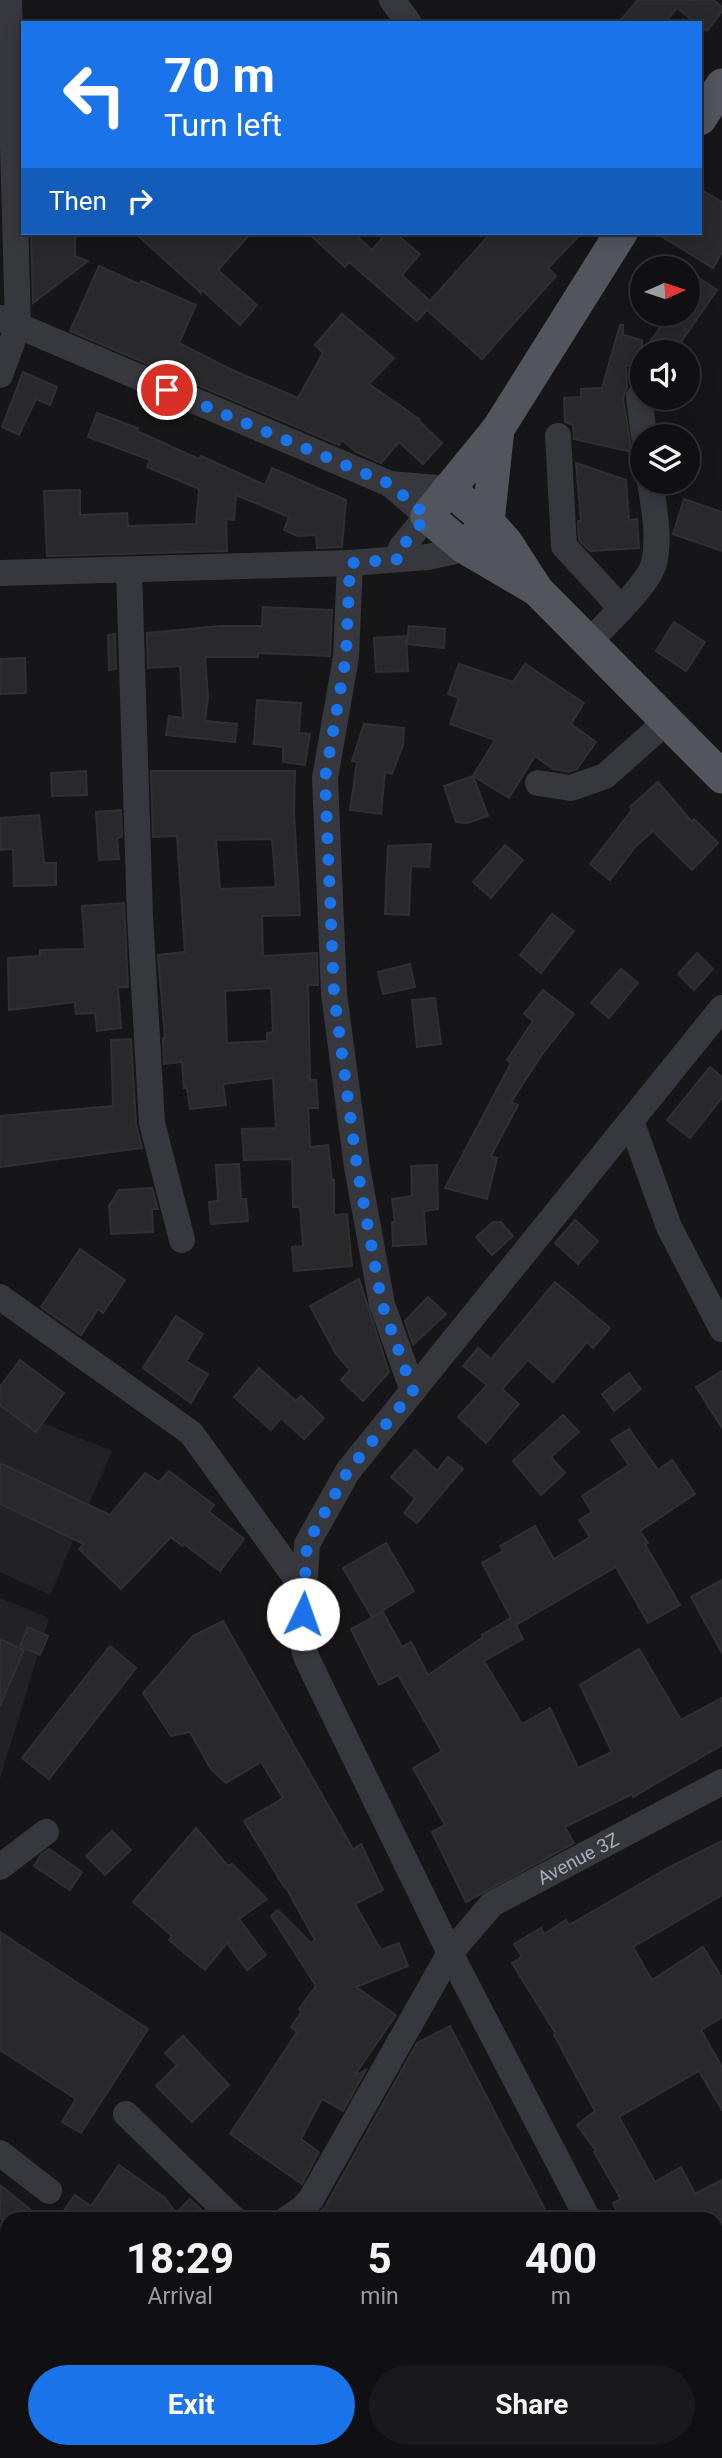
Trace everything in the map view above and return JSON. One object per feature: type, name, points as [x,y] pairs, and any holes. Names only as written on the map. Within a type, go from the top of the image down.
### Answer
[{"type":"main road","points":[[537,590],[464,547],[427,516],[498,429],[614,236]]},
{"type":"main road","points":[[464,547],[488,522],[498,429]]},
{"type":"main road","points":[[449,489],[488,522],[506,542],[537,590],[722,777]]},
{"type":"street","points":[[0,375],[9,322],[9,0]]},
{"type":"street","points":[[392,0],[408,21]]},
{"type":"street","points":[[9,322],[390,484],[427,516],[401,548],[399,559]]},
{"type":"street","points":[[558,436],[564,546],[621,608]]},
{"type":"street","points":[[390,484],[449,489]]},
{"type":"street","points":[[589,642],[649,575],[654,564],[657,530],[652,494]]},
{"type":"street","points":[[0,573],[350,563],[451,552],[464,547]]},
{"type":"street","points":[[350,563],[346,657],[325,778],[334,994],[357,1167],[382,1304],[413,1391]]},
{"type":"street","points":[[129,570],[139,917],[152,1123],[182,1240]]},
{"type":"street","points":[[538,783],[571,788],[605,776],[667,722]]},
{"type":"street","points":[[584,2212],[450,1953],[307,1659],[301,1638],[307,1544],[348,1471],[722,1007]]},
{"type":"street","points":[[631,1121],[669,1227],[722,1329]]},
{"type":"street","points":[[0,1297],[191,1433],[304,1590]]},
{"type":"street","name":"Avenue 3Z","points":[[297,2212],[311,2199],[450,1953],[492,1904],[722,1782]]},
{"type":"street","points":[[0,1867],[46,1832]]},
{"type":"street","points":[[126,2114],[227,2212]]},
{"type":"street","points":[[0,2153],[48,2191]]},
{"type":"shaded area","points":[[0,1406],[112,1451],[50,1595],[0,1572]]},
{"type":"shaded area","points":[[0,1598],[49,1618],[0,1779]]},
{"type":"building","points":[[638,0],[713,0],[722,7],[722,11],[707,31],[702,27],[702,21],[693,21],[677,8],[667,21],[620,21]]},
{"type":"building","points":[[702,190],[722,202],[722,252],[713,268],[700,260],[700,256],[693,256],[659,235],[702,235]]},
{"type":"building","points":[[31,235],[75,235],[75,256],[88,261],[33,303]]},
{"type":"building","points":[[137,235],[249,235],[218,270],[257,305],[240,325],[202,290],[201,293]]},
{"type":"building","points":[[310,235],[356,235],[372,250],[385,235],[397,235],[420,254],[402,275],[430,301],[489,235],[580,235],[548,268],[556,276],[482,359],[427,310],[417,321],[349,262],[345,267]]},
{"type":"building","points":[[99,266],[196,305],[179,343],[228,368],[298,398],[323,353],[315,345],[342,314],[394,358],[369,384],[419,419],[442,443],[423,464],[399,442],[381,463],[356,452],[342,440],[339,445],[70,331]]},
{"type":"building","points":[[700,279],[717,290],[700,315]]},
{"type":"building","points":[[620,325],[623,325],[623,335],[642,340],[630,340],[630,366],[626,365],[627,387],[623,399],[630,452],[574,439],[573,425],[565,422],[564,398],[581,397],[581,389],[602,388]]},
{"type":"building","points":[[661,326],[692,326],[682,340],[651,340]]},
{"type":"building","points":[[23,372],[57,387],[50,405],[36,399],[19,435],[2,427]]},
{"type":"building","points":[[97,413],[138,428],[137,431],[199,459],[201,456],[265,485],[272,468],[346,500],[342,547],[317,548],[316,535],[298,536],[284,530],[289,517],[236,495],[234,520],[226,519],[227,551],[47,556],[44,491],[80,490],[80,515],[127,513],[128,526],[196,524],[199,489],[147,467],[150,460],[88,437]]},
{"type":"building","points":[[576,463],[626,480],[629,520],[637,519],[639,548],[590,551],[579,540],[578,521],[581,521]]},
{"type":"building","points":[[684,499],[722,512],[722,551],[673,534]]},
{"type":"building","points":[[263,607],[332,610],[330,656],[258,653],[258,657],[205,657],[208,697],[205,721],[237,724],[235,742],[166,735],[169,716],[183,718],[180,666],[148,668],[147,633],[221,626],[262,626]]},
{"type":"building","points":[[674,622],[705,642],[686,671],[656,651]]},
{"type":"building","points":[[409,626],[445,629],[444,648],[407,644]]},
{"type":"building","points":[[115,634],[116,669],[109,670],[108,635]]},
{"type":"building","points":[[406,636],[408,671],[376,672],[374,638]]},
{"type":"building","points":[[25,658],[26,693],[0,694],[0,659]]},
{"type":"building","points":[[459,664],[513,682],[525,664],[584,703],[571,724],[596,742],[577,769],[569,772],[553,769],[535,756],[509,798],[473,776],[495,740],[450,724],[459,698],[448,694]]},
{"type":"building","points":[[257,700],[301,703],[299,733],[310,734],[305,765],[283,762],[283,747],[254,744]]},
{"type":"building","points":[[364,724],[404,728],[403,745],[392,774],[385,772],[381,814],[350,810],[357,762],[352,761]]},
{"type":"building","points":[[86,771],[87,795],[52,796],[51,773]]},
{"type":"building","points":[[151,771],[295,771],[294,813],[300,915],[262,916],[263,956],[317,953],[318,985],[308,985],[310,1080],[316,1080],[318,1108],[308,1108],[310,1147],[328,1145],[334,1180],[334,1215],[347,1214],[352,1266],[294,1271],[292,1247],[303,1246],[300,1207],[293,1207],[292,1159],[244,1160],[242,1129],[276,1128],[273,1078],[223,1084],[226,1105],[190,1109],[187,1088],[184,1088],[182,1062],[164,1064],[165,1038],[158,955],[185,952],[177,836],[153,837]],"holes":[[[272,839],[276,887],[220,889],[216,840]],[[271,988],[273,1032],[267,1033],[267,1041],[227,1043],[225,991]]]},
{"type":"building","points":[[473,776],[488,816],[467,823],[456,822],[444,786]]},
{"type":"building","points":[[658,782],[692,822],[694,819],[718,843],[692,870],[653,831],[636,846],[610,880],[590,864],[632,810],[630,807]]},
{"type":"building","points":[[121,810],[122,837],[117,838],[119,859],[99,860],[96,812]]},
{"type":"building","points":[[39,815],[44,863],[56,863],[56,885],[14,886],[13,849],[1,850],[0,818]]},
{"type":"building","points":[[431,844],[429,867],[411,866],[409,915],[385,914],[388,846]]},
{"type":"building","points":[[505,845],[523,860],[491,898],[473,882]]},
{"type":"building","points":[[124,903],[128,987],[118,987],[121,1028],[97,1031],[95,1013],[76,1014],[75,1002],[9,1010],[8,958],[40,956],[40,950],[85,949],[82,906]]},
{"type":"building","points":[[552,914],[574,931],[541,973],[520,955]]},
{"type":"building","points":[[697,953],[713,969],[694,990],[678,974]]},
{"type":"building","points":[[410,964],[415,987],[383,994],[378,972]]},
{"type":"building","points":[[621,969],[638,983],[609,1018],[591,1003]]},
{"type":"building","points":[[543,990],[574,1014],[543,1053],[511,1102],[518,1105],[491,1156],[497,1158],[487,1199],[445,1188],[511,1063],[507,1060],[533,1021],[524,1014]]},
{"type":"building","points":[[435,998],[441,1044],[417,1047],[412,1000]]},
{"type":"building","points":[[131,1039],[136,1124],[142,1148],[0,1167],[0,1116],[113,1106],[111,1040]]},
{"type":"building","points":[[710,1067],[722,1077],[722,1098],[690,1138],[667,1120]]},
{"type":"building","points":[[239,1164],[241,1199],[246,1199],[248,1221],[211,1224],[209,1202],[218,1201],[216,1165]]},
{"type":"building","points":[[437,1165],[438,1209],[424,1211],[426,1244],[393,1246],[392,1222],[395,1222],[392,1199],[412,1196],[411,1166]]},
{"type":"building","points":[[152,1188],[158,1209],[152,1209],[153,1232],[111,1234],[109,1206],[119,1190]]},
{"type":"building","points":[[575,1220],[598,1241],[578,1264],[555,1243]]},
{"type":"building","points":[[493,1222],[501,1222],[513,1236],[492,1255],[476,1237]]},
{"type":"building","points":[[80,1249],[125,1280],[103,1313],[98,1309],[81,1335],[41,1307]]},
{"type":"building","points":[[359,1279],[389,1372],[363,1401],[341,1380],[350,1370],[336,1354],[310,1306]]},
{"type":"building","points":[[555,1282],[610,1328],[593,1348],[587,1342],[553,1382],[528,1360],[502,1389],[519,1404],[486,1443],[458,1417],[487,1385],[463,1366],[478,1348],[491,1359]]},
{"type":"building","points":[[428,1297],[446,1314],[413,1345],[405,1321]]},
{"type":"building","points":[[176,1316],[203,1334],[186,1361],[208,1374],[191,1403],[143,1368]]},
{"type":"building","points":[[20,1360],[64,1393],[36,1432],[0,1405],[0,1387]]},
{"type":"building","points":[[259,1368],[296,1401],[301,1396],[324,1418],[304,1439],[281,1418],[271,1430],[234,1397]]},
{"type":"building","points":[[722,1371],[722,1428],[696,1387]]},
{"type":"building","points":[[629,1373],[641,1389],[614,1411],[602,1394]]},
{"type":"building","points":[[563,1415],[579,1432],[551,1457],[565,1473],[541,1495],[513,1461]]},
{"type":"building","points":[[629,1429],[658,1470],[672,1460],[695,1494],[640,1531],[680,1605],[648,1623],[616,1567],[516,1625],[523,1639],[484,1661],[522,1724],[550,1708],[578,1768],[612,1752],[580,1685],[639,1649],[681,1720],[722,1698],[722,1745],[633,1797],[632,1794],[565,1827],[574,1843],[466,1902],[432,1832],[445,1825],[413,1768],[442,1751],[398,1675],[379,1685],[351,1629],[383,1612],[402,1647],[411,1642],[428,1675],[483,1637],[482,1635],[511,1618],[482,1563],[503,1551],[500,1546],[535,1526],[554,1559],[590,1537],[579,1520],[592,1512],[582,1496],[629,1465],[611,1440]]},
{"type":"building","points":[[415,1450],[437,1471],[448,1457],[463,1469],[417,1523],[404,1513],[415,1498],[391,1477]]},
{"type":"building","points":[[0,1463],[110,1515],[145,1473],[159,1482],[169,1471],[214,1505],[209,1512],[244,1539],[220,1571],[171,1537],[121,1589],[79,1549],[84,1544],[0,1504]]},
{"type":"building","points":[[386,1543],[414,1591],[372,1617],[343,1568]]},
{"type":"building","points":[[722,1580],[722,1653],[691,1597]]},
{"type":"building","points":[[223,1621],[353,1849],[361,1844],[383,1890],[355,1904],[381,1950],[399,1943],[408,1966],[356,1987],[396,2015],[354,2076],[366,2070],[343,2111],[322,2099],[301,2139],[319,2152],[302,2184],[230,2134],[297,2032],[291,2027],[302,2011],[299,2009],[316,1986],[271,1916],[278,1910],[311,1943],[315,1940],[244,1821],[283,1798],[261,1762],[226,1783],[211,1769],[190,1732],[171,1736],[143,1693],[193,1636]]},
{"type":"building","points":[[28,1627],[48,1636],[40,1655],[20,1646]]},
{"type":"building","points":[[0,1639],[24,1650],[0,1706]]},
{"type":"building","points":[[110,1646],[136,1668],[49,1779],[22,1758]]},
{"type":"building","points":[[196,1828],[228,1866],[232,1864],[267,1899],[239,1919],[266,1955],[247,1970],[227,1943],[205,1970],[169,1940],[172,1936],[133,1902]]},
{"type":"building","points":[[112,1831],[131,1850],[105,1875],[86,1856]]},
{"type":"building","points":[[722,1841],[722,1895],[633,1947],[652,1980],[703,1947],[722,1978],[722,2017],[701,2030],[722,2067],[722,2110],[699,2071],[619,2117],[655,2182],[681,2167],[695,2194],[722,2180],[722,2212],[618,2212],[613,2203],[621,2199],[594,2152],[596,2151],[577,2125],[595,2111],[554,2035],[556,2034],[512,1963],[522,1957],[514,1944],[541,1928],[544,1934],[566,1920],[569,1925],[668,1868]]},
{"type":"building","points":[[49,1849],[82,1872],[70,1890],[34,1866]]},
{"type":"building","points":[[0,1932],[148,2029],[81,2133],[62,2122],[76,2099],[0,2050]]},
{"type":"building","points":[[450,2026],[546,2212],[320,2212],[417,2043]]},
{"type":"building","points":[[183,2036],[229,2085],[192,2122],[156,2086],[177,2065],[165,2053]]},
{"type":"building","points":[[119,2165],[165,2198],[175,2212],[63,2212],[75,2195],[91,2206]]},
{"type":"building","points":[[0,2185],[33,2212],[0,2212]]},
{"type":"building","points":[[190,2199],[204,2212],[177,2212]]},
{"type":"route","points":[[167,390],[390,484],[427,516],[401,548],[399,559],[350,563],[346,657],[325,778],[334,994],[357,1167],[382,1304],[413,1391],[348,1471],[307,1544],[303,1614]]}]
